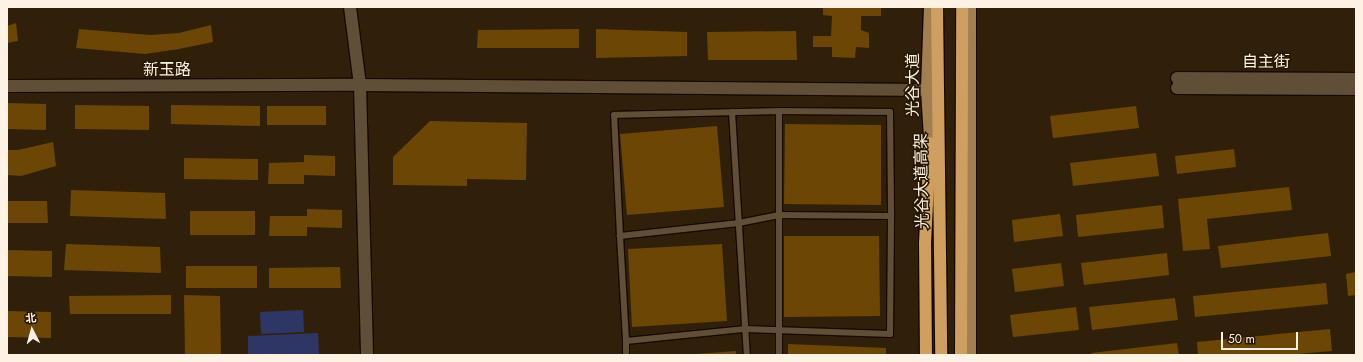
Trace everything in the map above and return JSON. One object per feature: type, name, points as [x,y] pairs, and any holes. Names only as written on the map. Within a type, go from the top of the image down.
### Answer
[{"type":"highway","points":[[931,7],[936,64]]},
{"type":"highway","name":"光谷大道高架","points":[[936,7],[941,355]]},
{"type":"highway","points":[[960,355],[962,7]]},
{"type":"highway","points":[[926,355],[930,143]]},
{"type":"highway","points":[[961,322],[967,355]]},
{"type":"main road","name":"光谷大道","points":[[931,7],[927,90],[935,225],[936,355]]},
{"type":"main road","points":[[970,7],[970,355]]},
{"type":"street","points":[[350,7],[360,85],[367,355]]},
{"type":"street","name":"自主街","points":[[1356,79],[1177,83],[1356,89]]},
{"type":"street","name":"新玉路","points":[[7,86],[360,85],[927,90]]},
{"type":"lane","points":[[779,111],[779,355]]},
{"type":"lane","points":[[626,341],[745,329],[890,334],[890,112],[779,111],[614,115],[626,355]]},
{"type":"lane","points":[[732,112],[747,355]]},
{"type":"lane","points":[[620,236],[739,223],[779,215],[891,216]]},
{"type":"shaded area","points":[[303,310],[304,332],[261,334],[260,312]]},
{"type":"shaded area","points":[[318,333],[319,355],[248,355],[248,336]]},
{"type":"building","points":[[823,7],[881,7],[881,16],[861,16],[861,30],[869,33],[869,48],[856,47],[855,58],[832,57],[832,47],[813,47],[813,36],[831,36],[832,16],[823,15]]},
{"type":"building","points":[[16,23],[18,41],[7,43],[7,26]]},
{"type":"building","points":[[211,25],[213,42],[179,49],[145,54],[76,48],[79,29],[150,35],[179,33]]},
{"type":"building","points":[[579,29],[579,48],[477,48],[478,30]]},
{"type":"building","points":[[596,29],[687,32],[687,56],[596,58]]},
{"type":"building","points":[[796,31],[797,60],[708,60],[707,32]]},
{"type":"building","points":[[7,103],[46,104],[46,130],[7,129]]},
{"type":"building","points":[[75,105],[149,106],[149,130],[75,129]]},
{"type":"building","points":[[171,105],[260,106],[260,126],[171,124]]},
{"type":"building","points":[[267,106],[326,106],[326,125],[267,125]]},
{"type":"building","points":[[1136,106],[1139,128],[1053,138],[1050,116]]},
{"type":"building","points":[[430,121],[527,123],[526,180],[467,179],[467,186],[393,185],[393,157]]},
{"type":"building","points":[[785,124],[881,125],[881,205],[784,204]]},
{"type":"building","points":[[717,126],[724,207],[627,215],[620,134]]},
{"type":"building","points":[[53,142],[56,166],[21,176],[7,175],[7,150],[18,150]]},
{"type":"building","points":[[1234,149],[1236,167],[1177,174],[1175,156]]},
{"type":"building","points":[[1156,153],[1159,176],[1073,186],[1070,163]]},
{"type":"building","points":[[304,155],[335,156],[335,176],[304,175],[304,184],[268,184],[269,163],[304,162]]},
{"type":"building","points":[[184,158],[258,159],[258,180],[184,179]]},
{"type":"building","points":[[1289,187],[1292,210],[1207,219],[1210,249],[1183,251],[1178,199]]},
{"type":"building","points":[[71,190],[165,193],[166,219],[70,216]]},
{"type":"building","points":[[7,201],[47,201],[48,223],[7,223]]},
{"type":"building","points":[[1162,205],[1164,228],[1078,237],[1076,215]]},
{"type":"building","points":[[307,209],[342,210],[342,228],[307,227],[307,236],[269,236],[270,216],[307,216]]},
{"type":"building","points":[[190,211],[255,211],[255,235],[190,235]]},
{"type":"building","points":[[1060,214],[1063,236],[1014,242],[1012,220]]},
{"type":"building","points":[[1328,233],[1331,256],[1221,268],[1218,246]]},
{"type":"building","points":[[784,236],[879,236],[880,316],[784,317]]},
{"type":"building","points":[[66,244],[160,247],[161,273],[64,270]]},
{"type":"building","points":[[722,244],[727,321],[632,327],[628,249]]},
{"type":"building","points":[[7,250],[52,251],[52,277],[7,276]]},
{"type":"building","points":[[1167,253],[1169,275],[1084,285],[1081,263]]},
{"type":"building","points":[[1061,263],[1064,286],[1015,292],[1012,269]]},
{"type":"building","points":[[186,266],[257,266],[257,288],[186,288]]},
{"type":"building","points":[[340,267],[341,288],[269,288],[269,268]]},
{"type":"building","points":[[1356,272],[1356,295],[1348,296],[1346,274]]},
{"type":"building","points":[[1326,283],[1328,304],[1195,317],[1193,296]]},
{"type":"building","points":[[171,295],[171,314],[70,314],[69,296]]},
{"type":"building","points":[[184,295],[220,296],[221,355],[185,355]]},
{"type":"building","points":[[1175,298],[1178,320],[1092,330],[1089,307]]},
{"type":"building","points":[[1076,307],[1079,330],[1013,337],[1010,315]]},
{"type":"building","points":[[7,311],[51,312],[51,338],[7,337]]},
{"type":"building","points":[[1330,329],[1332,351],[1287,355],[1198,355],[1197,342]]},
{"type":"building","points":[[1177,343],[1179,355],[1092,355],[1091,353]]},
{"type":"building","points":[[788,344],[886,348],[886,355],[788,355]]},
{"type":"building","points":[[736,351],[736,355],[697,355],[697,354]]}]
